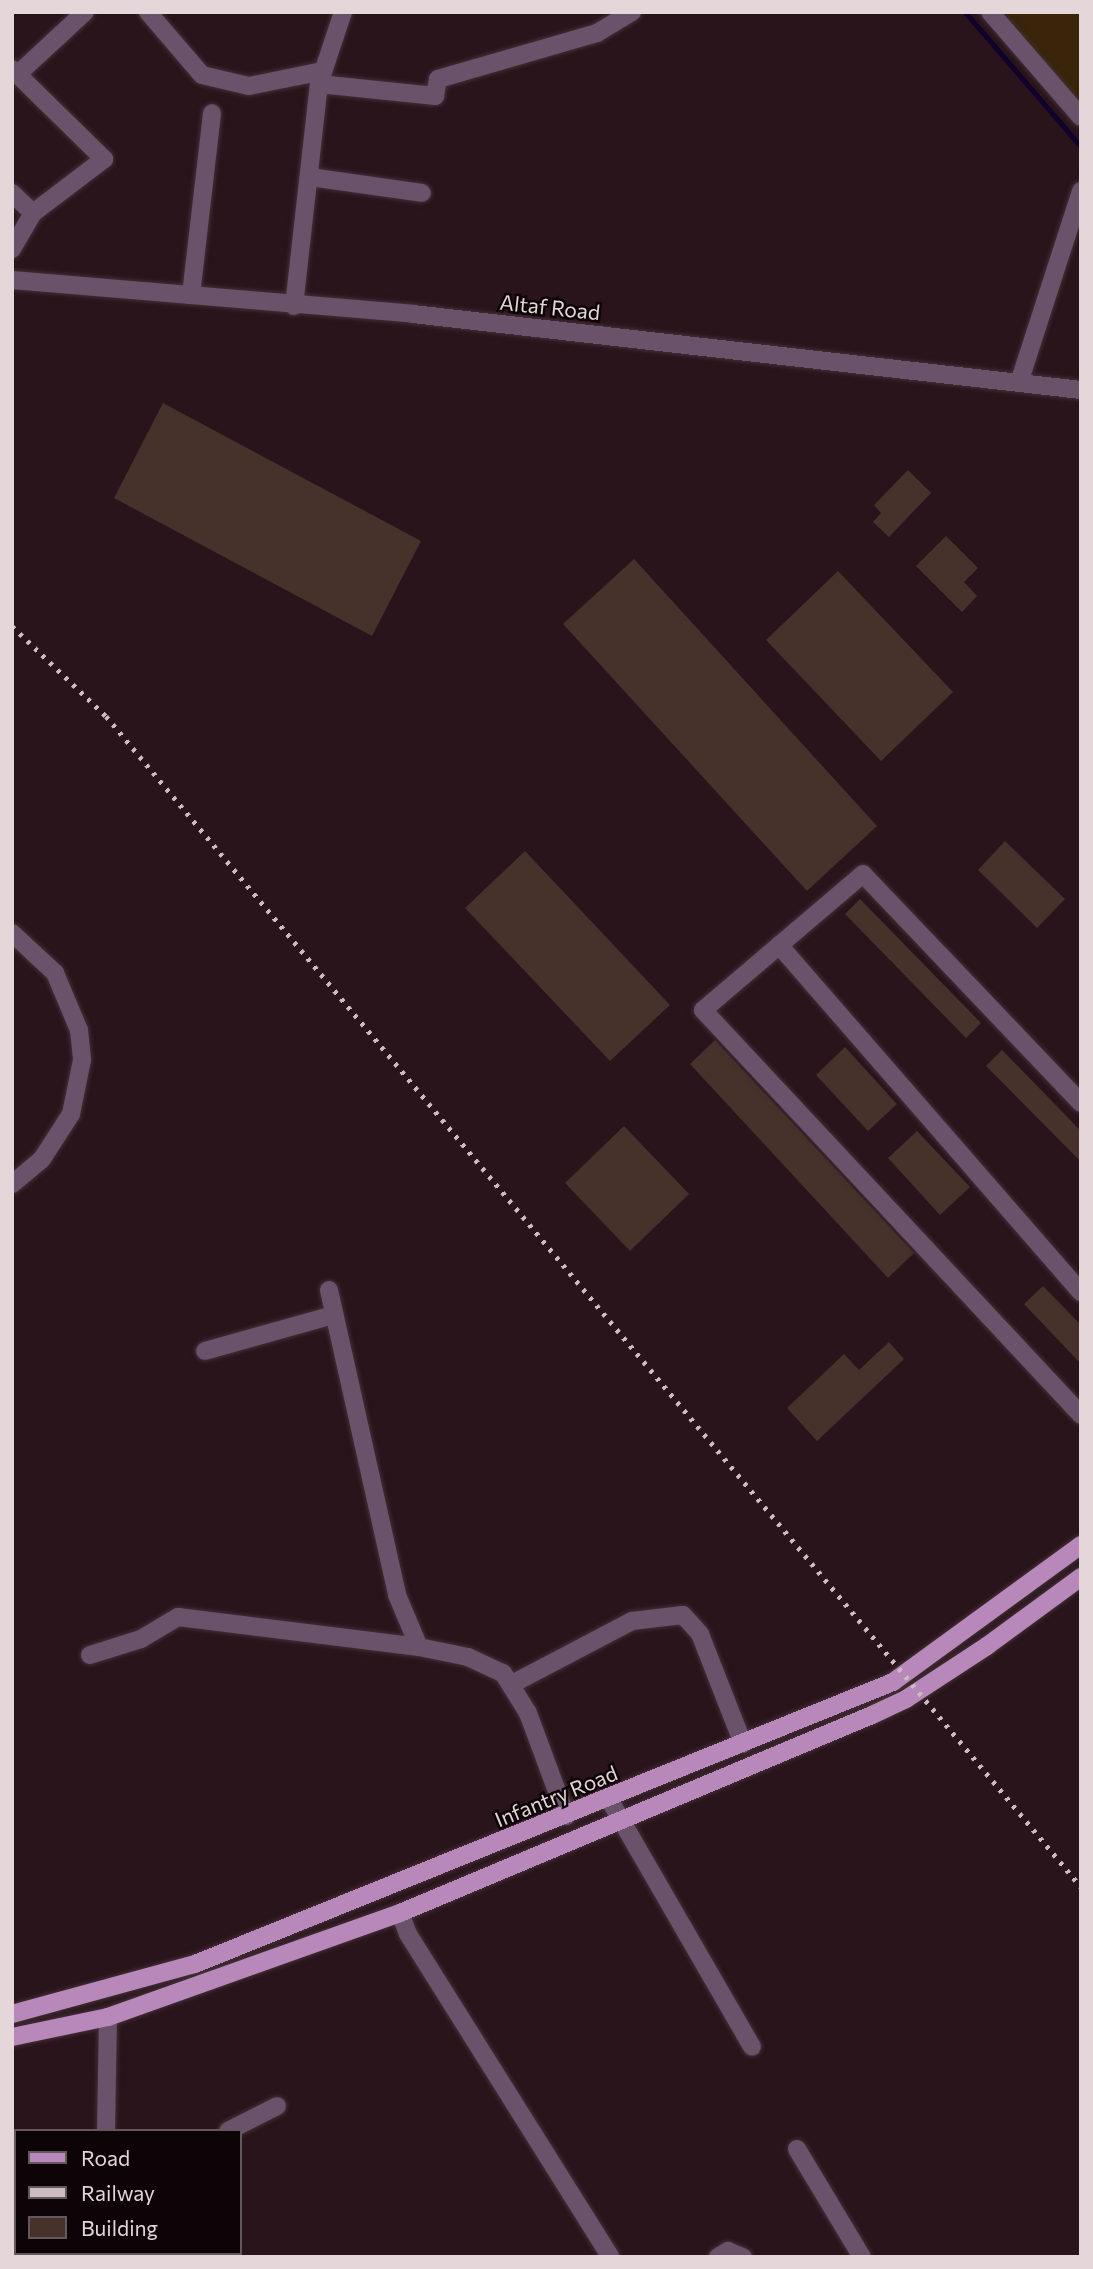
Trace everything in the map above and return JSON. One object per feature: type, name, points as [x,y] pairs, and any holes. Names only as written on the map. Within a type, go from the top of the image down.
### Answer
[{"type":"main road","name":"Infantry Road","points":[[12,2014],[195,1964],[609,1799],[903,1676],[1081,1545]]},
{"type":"main road","points":[[12,2037],[108,2017],[400,1913],[906,1699],[1081,1577]]},
{"type":"street","points":[[12,248],[33,214],[104,159],[15,72],[85,12]]},
{"type":"street","points":[[148,12],[202,75],[249,86],[321,77],[435,96],[438,79],[597,33],[632,12]]},
{"type":"street","points":[[294,306],[321,77],[342,12]]},
{"type":"street","points":[[990,12],[1081,117]]},
{"type":"street","points":[[191,295],[212,113]]},
{"type":"street","points":[[310,177],[422,193]]},
{"type":"street","points":[[1019,383],[1081,191]]},
{"type":"street","points":[[12,193],[33,214]]},
{"type":"street","name":"Altaf Road","points":[[12,280],[413,314],[1081,390]]},
{"type":"street","points":[[1081,1103],[863,874],[703,1010],[1081,1415]]},
{"type":"street","points":[[12,933],[55,973],[79,1030],[82,1060],[71,1114],[42,1159],[12,1184]]},
{"type":"street","points":[[779,945],[1081,1292]]},
{"type":"street","points":[[330,1290],[333,1315],[397,1595],[419,1647]]},
{"type":"street","points":[[205,1351],[333,1315]]},
{"type":"street","points":[[512,1684],[615,1628],[656,1616],[683,1615],[699,1634],[743,1744]]},
{"type":"street","points":[[90,1655],[141,1639],[178,1617],[419,1647],[486,1663],[512,1684],[566,1816]]},
{"type":"street","points":[[609,1799],[752,2047]]},
{"type":"street","points":[[400,1913],[408,1934],[611,2257]]},
{"type":"street","points":[[106,2129],[108,2017]]},
{"type":"street","points":[[232,2129],[277,2106]]},
{"type":"street","points":[[797,2149],[862,2257]]},
{"type":"street","points":[[718,2257],[728,2250],[743,2257]]},
{"type":"shaded area","points":[[988,12],[1081,12],[1081,122]]},
{"type":"building","points":[[163,403],[421,541],[372,636],[114,498]]},
{"type":"building","points":[[908,470],[931,493],[889,537],[873,522],[881,513],[874,505]]},
{"type":"building","points":[[946,536],[978,568],[964,582],[977,596],[962,612],[916,566]]},
{"type":"building","points":[[634,559],[877,826],[807,891],[563,624]]},
{"type":"building","points":[[838,571],[953,692],[881,761],[766,640]]},
{"type":"building","points":[[1005,841],[1065,899],[1037,928],[978,870]]},
{"type":"building","points":[[525,851],[670,1005],[610,1061],[465,908]]},
{"type":"building","points":[[860,899],[981,1023],[966,1038],[845,914]]},
{"type":"building","points":[[715,1040],[914,1253],[888,1278],[690,1064]]},
{"type":"building","points":[[845,1047],[897,1104],[868,1131],[816,1075]]},
{"type":"building","points":[[1002,1050],[1081,1131],[1081,1162],[986,1066]]},
{"type":"building","points":[[624,1126],[689,1194],[630,1251],[565,1183]]},
{"type":"building","points":[[917,1131],[970,1187],[940,1215],[888,1158]]},
{"type":"building","points":[[1043,1286],[1081,1325],[1081,1364],[1024,1304]]},
{"type":"building","points":[[889,1342],[904,1359],[817,1441],[787,1408],[844,1354],[859,1370]]},
{"type":"waterway","points":[[965,12],[1081,147]]},
{"type":"railway","points":[[12,626],[106,716],[1081,1887]]}]
